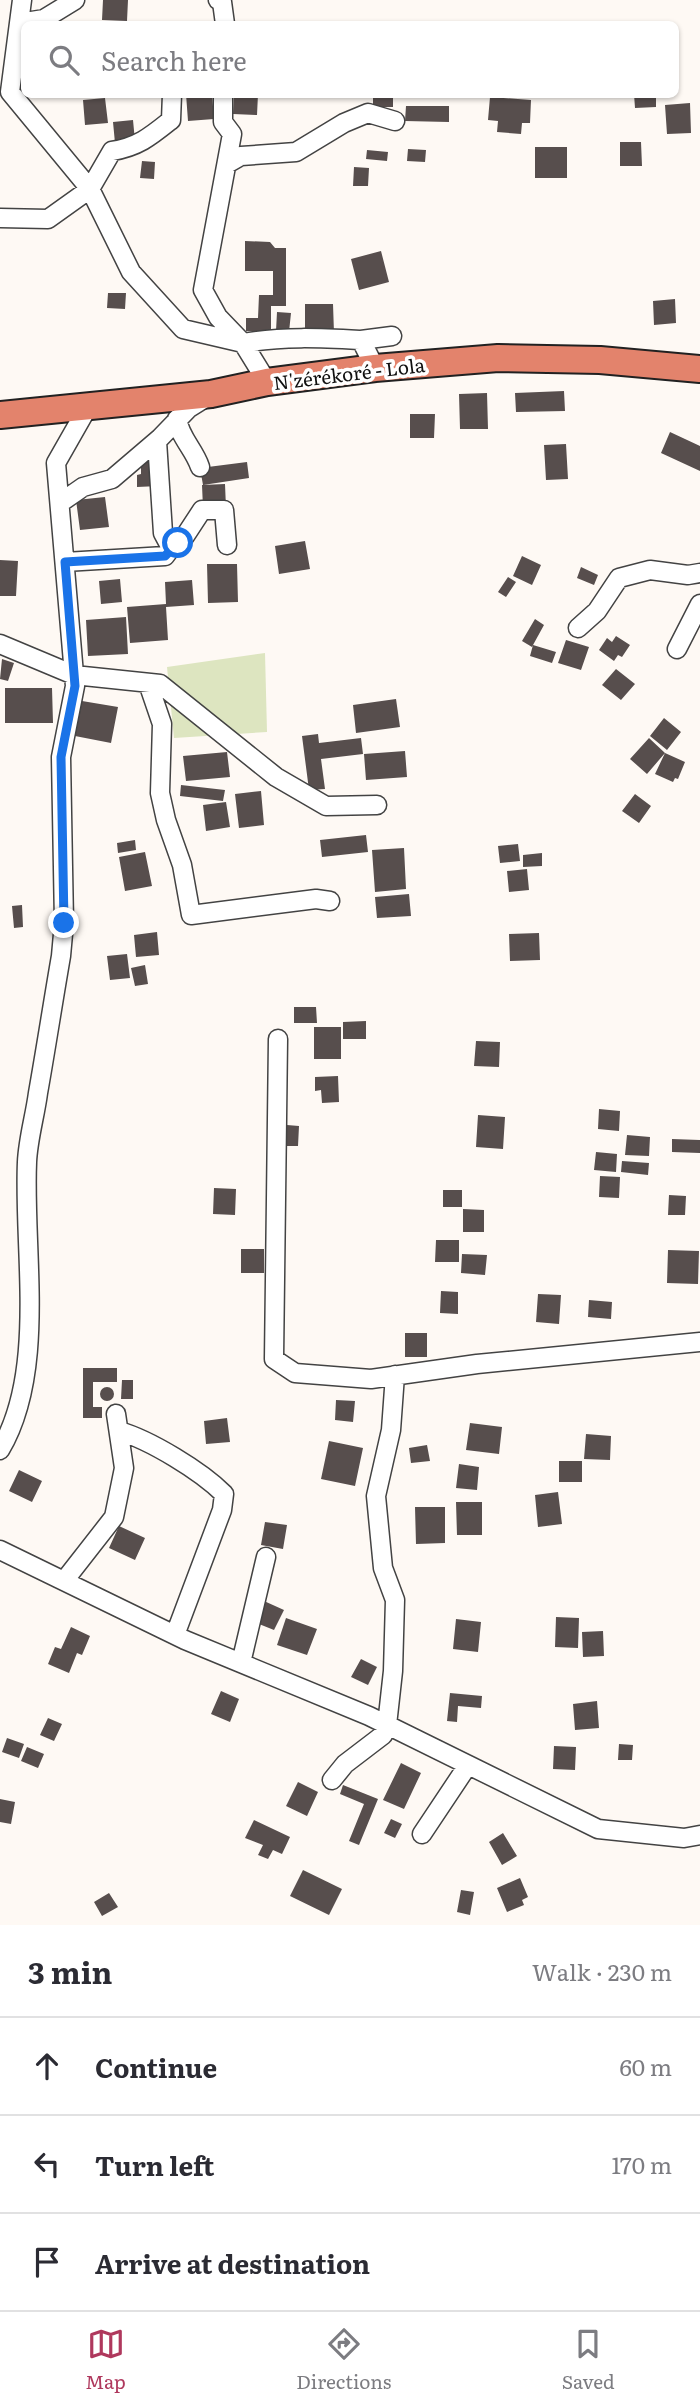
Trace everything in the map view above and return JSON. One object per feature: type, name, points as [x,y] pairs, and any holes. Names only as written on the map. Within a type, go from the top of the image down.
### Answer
[{"type":"highway","name":"N'zérékoré - Lola","points":[[0,415],[211,394],[267,382],[375,368],[498,358],[600,360],[700,369]]},
{"type":"street","points":[[22,0],[10,92],[90,189],[131,272],[183,329],[243,343],[274,338],[361,340],[392,336]]},
{"type":"street","points":[[32,21],[44,19],[75,0]]},
{"type":"street","points":[[218,0],[222,2],[225,21]]},
{"type":"street","points":[[38,20],[68,21]]},
{"type":"street","points":[[0,218],[48,219],[90,189],[112,151],[130,148],[171,120],[174,98]]},
{"type":"street","points":[[223,98],[223,122],[232,134],[203,290],[218,317],[243,343],[267,382]]},
{"type":"street","points":[[227,164],[242,156],[296,152],[344,123],[368,113],[395,121]]},
{"type":"street","points":[[361,340],[375,368]]},
{"type":"street","points":[[60,503],[83,487],[112,479],[189,408],[211,394]]},
{"type":"street","points":[[0,1450],[12,1430],[24,1381],[27,1351],[27,1160],[61,957],[64,923],[61,757],[75,686],[56,463],[89,405]]},
{"type":"street","points":[[177,419],[180,434],[189,443],[200,467]]},
{"type":"street","points":[[157,440],[163,533],[171,548]]},
{"type":"street","points":[[65,562],[165,556],[185,536],[202,510],[224,510],[227,545]]},
{"type":"street","points":[[578,628],[597,611],[619,578],[650,570],[688,575],[700,573]]},
{"type":"street","points":[[677,649],[700,604]]},
{"type":"street","points":[[0,644],[74,675],[160,684],[276,777],[326,806],[377,805]]},
{"type":"street","points":[[148,682],[162,724],[160,793],[166,820],[182,864],[191,915],[316,899],[330,901]]},
{"type":"street","points":[[278,1039],[274,1359],[295,1373],[371,1379],[477,1364],[700,1342]]},
{"type":"street","points":[[332,1780],[345,1765],[383,1735],[387,1725],[393,1671],[395,1600],[383,1568],[376,1496],[391,1430],[395,1375]]},
{"type":"street","points":[[64,1581],[114,1517],[124,1468],[117,1423],[211,1481],[224,1494],[222,1510],[176,1635]]},
{"type":"street","points":[[0,1550],[176,1635],[387,1725],[598,1829],[684,1838],[700,1835]]},
{"type":"street","points":[[241,1663],[266,1557]]},
{"type":"street","points":[[422,1834],[467,1765]]},
{"type":"green space","points":[[265,653],[267,732],[174,738],[167,667]]},
{"type":"building","points":[[103,0],[128,0],[127,21],[102,20]]},
{"type":"building","points":[[105,98],[108,123],[85,125],[83,100]]},
{"type":"building","points":[[186,98],[212,98],[214,119],[188,121]]},
{"type":"building","points":[[234,98],[258,98],[257,115],[233,114]]},
{"type":"building","points":[[373,98],[393,98],[393,107],[373,107]]},
{"type":"building","points":[[490,98],[531,100],[530,123],[522,123],[521,134],[497,132],[498,121],[488,120]]},
{"type":"building","points":[[634,98],[656,98],[656,107],[635,108]]},
{"type":"building","points":[[690,103],[691,133],[667,134],[665,105]]},
{"type":"building","points":[[406,106],[449,106],[449,122],[405,121]]},
{"type":"building","points":[[133,120],[135,141],[115,143],[113,122]]},
{"type":"building","points":[[620,142],[641,142],[642,166],[620,166]]},
{"type":"building","points":[[535,147],[567,147],[567,178],[535,178]]},
{"type":"building","points":[[408,149],[426,150],[425,162],[407,161]]},
{"type":"building","points":[[367,150],[388,152],[387,161],[366,159]]},
{"type":"building","points":[[142,161],[155,162],[154,179],[140,178]]},
{"type":"building","points":[[354,167],[369,168],[368,186],[353,186]]},
{"type":"building","points":[[245,241],[270,242],[275,248],[286,248],[286,306],[271,306],[271,331],[246,331],[246,318],[258,318],[259,295],[273,295],[273,271],[245,271]]},
{"type":"building","points":[[381,251],[389,282],[359,290],[351,259]]},
{"type":"building","points":[[108,293],[126,293],[125,309],[107,308]]},
{"type":"building","points":[[675,299],[676,323],[654,325],[653,301]]},
{"type":"building","points":[[305,304],[333,304],[334,333],[305,333]]},
{"type":"building","points":[[277,312],[291,313],[289,332],[276,331]]},
{"type":"building","points":[[564,391],[565,411],[516,412],[515,393]]},
{"type":"building","points":[[487,393],[488,429],[460,429],[459,394]]},
{"type":"building","points":[[410,414],[435,414],[434,438],[410,438]]},
{"type":"building","points":[[670,432],[700,446],[700,471],[661,453]]},
{"type":"building","points":[[566,444],[568,479],[546,480],[544,445]]},
{"type":"building","points":[[141,462],[158,462],[159,486],[137,487]]},
{"type":"building","points":[[247,462],[249,478],[203,485],[200,468]]},
{"type":"building","points":[[225,484],[226,508],[203,508],[202,485]]},
{"type":"building","points":[[105,497],[109,527],[80,530],[76,500]]},
{"type":"building","points":[[305,541],[310,569],[279,574],[275,546]]},
{"type":"building","points":[[522,556],[541,565],[532,585],[513,576]]},
{"type":"building","points":[[0,560],[18,561],[16,596],[0,596]]},
{"type":"building","points":[[207,564],[237,564],[238,602],[208,603]]},
{"type":"building","points":[[581,567],[598,575],[594,585],[577,578]]},
{"type":"building","points":[[508,577],[516,582],[506,597],[498,592]]},
{"type":"building","points":[[120,579],[122,602],[101,604],[99,581]]},
{"type":"building","points":[[192,580],[194,605],[166,607],[168,640],[130,643],[127,607],[166,604],[165,582]]},
{"type":"building","points":[[126,617],[128,654],[88,656],[86,620]]},
{"type":"building","points":[[535,619],[544,625],[532,647],[522,641]]},
{"type":"building","points":[[616,636],[630,645],[622,657],[618,655],[614,661],[599,650],[607,638],[612,642]]},
{"type":"building","points":[[566,640],[589,647],[581,670],[558,663]]},
{"type":"building","points":[[533,645],[556,652],[552,663],[530,656]]},
{"type":"building","points":[[2,659],[14,663],[8,681],[0,679]]},
{"type":"building","points":[[616,669],[635,684],[621,700],[602,685]]},
{"type":"building","points":[[5,688],[52,688],[53,723],[5,723]]},
{"type":"building","points":[[396,699],[400,727],[356,733],[353,705]]},
{"type":"building","points":[[82,701],[118,707],[111,743],[75,736]]},
{"type":"building","points":[[664,718],[681,732],[667,750],[650,736]]},
{"type":"building","points":[[318,734],[319,743],[361,738],[363,754],[321,759],[325,789],[309,790],[302,736]]},
{"type":"building","points":[[649,738],[665,753],[647,774],[630,759]]},
{"type":"building","points":[[405,751],[407,777],[366,780],[364,754]]},
{"type":"building","points":[[227,752],[230,777],[186,781],[183,756]]},
{"type":"building","points":[[665,753],[685,762],[678,779],[675,778],[673,782],[655,774]]},
{"type":"building","points":[[181,785],[225,790],[223,801],[180,796]]},
{"type":"building","points":[[261,791],[264,825],[239,828],[235,794]]},
{"type":"building","points":[[635,794],[651,806],[639,823],[622,811]]},
{"type":"building","points":[[226,802],[230,827],[206,831],[203,805]]},
{"type":"building","points":[[366,835],[368,852],[322,857],[320,840]]},
{"type":"building","points":[[135,840],[136,850],[118,853],[117,843]]},
{"type":"building","points":[[518,844],[520,861],[500,863],[498,846]]},
{"type":"building","points":[[404,848],[406,889],[375,892],[372,850]]},
{"type":"building","points":[[145,852],[152,886],[125,891],[119,857]]},
{"type":"building","points":[[542,853],[542,866],[523,867],[523,855]]},
{"type":"building","points":[[527,869],[529,890],[509,892],[507,871]]},
{"type":"building","points":[[409,894],[411,916],[377,918],[375,897]]},
{"type":"building","points":[[22,905],[23,927],[14,928],[12,906]]},
{"type":"building","points":[[157,932],[159,955],[136,957],[134,935]]},
{"type":"building","points":[[539,933],[540,960],[510,961],[509,934]]},
{"type":"building","points":[[127,954],[130,978],[110,980],[107,956]]},
{"type":"building","points":[[145,965],[148,984],[135,986],[131,968]]},
{"type":"building","points":[[294,1007],[316,1007],[317,1023],[294,1023]]},
{"type":"building","points":[[366,1021],[366,1039],[343,1039],[343,1022]]},
{"type":"building","points":[[314,1027],[341,1027],[341,1059],[314,1059]]},
{"type":"building","points":[[476,1041],[500,1042],[499,1067],[474,1066]]},
{"type":"building","points":[[338,1076],[339,1102],[322,1103],[321,1090],[315,1091],[315,1077]]},
{"type":"building","points":[[599,1109],[620,1111],[619,1131],[598,1129]]},
{"type":"building","points":[[478,1115],[505,1117],[503,1149],[476,1147]]},
{"type":"building","points":[[287,1125],[299,1126],[298,1146],[286,1146]]},
{"type":"building","points":[[627,1135],[650,1137],[649,1156],[625,1155]]},
{"type":"building","points":[[672,1139],[700,1140],[700,1153],[672,1152]]},
{"type":"building","points":[[596,1152],[617,1154],[616,1172],[594,1170]]},
{"type":"building","points":[[622,1161],[649,1163],[648,1175],[621,1172]]},
{"type":"building","points":[[600,1176],[620,1177],[619,1198],[599,1197]]},
{"type":"building","points":[[214,1188],[236,1189],[235,1215],[213,1214]]},
{"type":"building","points":[[443,1190],[462,1190],[462,1207],[443,1207]]},
{"type":"building","points":[[669,1195],[686,1196],[685,1215],[668,1215]]},
{"type":"building","points":[[463,1209],[484,1210],[484,1232],[463,1232]]},
{"type":"building","points":[[436,1240],[459,1240],[459,1262],[435,1262]]},
{"type":"building","points":[[241,1249],[264,1249],[264,1273],[241,1273]]},
{"type":"building","points":[[668,1250],[699,1251],[698,1284],[667,1283]]},
{"type":"building","points":[[462,1254],[487,1255],[485,1275],[461,1273]]},
{"type":"building","points":[[441,1291],[458,1292],[458,1314],[440,1313]]},
{"type":"building","points":[[538,1294],[561,1295],[559,1324],[536,1322]]},
{"type":"building","points":[[589,1300],[612,1302],[611,1319],[588,1317]]},
{"type":"building","points":[[405,1333],[427,1333],[427,1357],[405,1357]]},
{"type":"building","points":[[83,1368],[117,1368],[117,1382],[93,1382],[93,1407],[102,1407],[102,1418],[83,1418]]},
{"type":"building","points":[[122,1380],[133,1380],[133,1399],[121,1399]]},
{"type":"building","points":[[104,1387],[110,1387],[114,1394],[110,1401],[104,1401],[100,1397],[100,1391]]},
{"type":"building","points":[[336,1400],[355,1401],[353,1422],[335,1420]]},
{"type":"building","points":[[227,1418],[230,1442],[206,1444],[204,1421]]},
{"type":"building","points":[[470,1423],[502,1427],[499,1454],[466,1450]]},
{"type":"building","points":[[586,1434],[611,1436],[610,1460],[584,1459]]},
{"type":"building","points":[[329,1441],[363,1448],[355,1486],[321,1479]]},
{"type":"building","points":[[427,1445],[430,1461],[411,1463],[409,1448]]},
{"type":"building","points":[[559,1461],[582,1461],[582,1482],[559,1482]]},
{"type":"building","points":[[459,1464],[479,1467],[477,1490],[456,1488]]},
{"type":"building","points":[[19,1470],[42,1481],[32,1502],[9,1491]]},
{"type":"building","points":[[558,1492],[562,1524],[538,1527],[535,1495]]},
{"type":"building","points":[[456,1502],[482,1502],[482,1535],[457,1535]]},
{"type":"building","points":[[415,1507],[445,1507],[445,1543],[416,1544]]},
{"type":"building","points":[[265,1522],[287,1525],[283,1549],[261,1545]]},
{"type":"building","points":[[119,1526],[145,1538],[135,1560],[109,1548]]},
{"type":"building","points":[[264,1601],[284,1610],[274,1630],[254,1622]]},
{"type":"building","points":[[556,1617],[579,1618],[578,1648],[555,1647]]},
{"type":"building","points":[[286,1618],[317,1629],[307,1655],[277,1645]]},
{"type":"building","points":[[456,1619],[481,1622],[478,1652],[453,1649]]},
{"type":"building","points":[[71,1627],[90,1636],[82,1655],[77,1653],[69,1673],[48,1664],[55,1647],[61,1649]]},
{"type":"building","points":[[603,1631],[604,1656],[583,1657],[582,1632]]},
{"type":"building","points":[[361,1659],[377,1667],[368,1685],[351,1677]]},
{"type":"building","points":[[221,1691],[239,1699],[230,1722],[211,1714]]},
{"type":"building","points":[[450,1693],[482,1696],[481,1708],[458,1706],[457,1722],[447,1721]]},
{"type":"building","points":[[597,1701],[599,1728],[575,1730],[573,1704]]},
{"type":"building","points":[[48,1718],[62,1724],[54,1741],[40,1735]]},
{"type":"building","points":[[7,1738],[24,1744],[19,1758],[2,1752]]},
{"type":"building","points":[[619,1744],[633,1745],[632,1760],[618,1760]]},
{"type":"building","points":[[554,1746],[576,1747],[575,1770],[553,1769]]},
{"type":"building","points":[[27,1747],[44,1754],[38,1768],[21,1761]]},
{"type":"building","points":[[401,1763],[421,1773],[404,1809],[383,1800]]},
{"type":"building","points":[[298,1782],[318,1792],[307,1816],[286,1806]]},
{"type":"building","points":[[343,1785],[378,1799],[359,1845],[349,1841],[364,1804],[340,1794]]},
{"type":"building","points":[[0,1799],[15,1802],[11,1824],[0,1822]]},
{"type":"building","points":[[391,1819],[402,1824],[395,1838],[384,1833]]},
{"type":"building","points":[[254,1820],[290,1837],[282,1854],[273,1850],[268,1859],[258,1855],[263,1845],[245,1838]]},
{"type":"building","points":[[503,1833],[517,1856],[502,1865],[489,1842]]},
{"type":"building","points":[[303,1870],[342,1889],[329,1915],[290,1896]]},
{"type":"building","points":[[520,1878],[528,1897],[522,1900],[524,1905],[507,1912],[497,1888]]},
{"type":"building","points":[[461,1890],[474,1892],[470,1915],[457,1912]]},
{"type":"building","points":[[109,1893],[118,1907],[102,1916],[94,1902]]},
{"type":"route","points":[[64,923],[61,757],[75,686],[65,562],[165,556],[178,543]]}]
